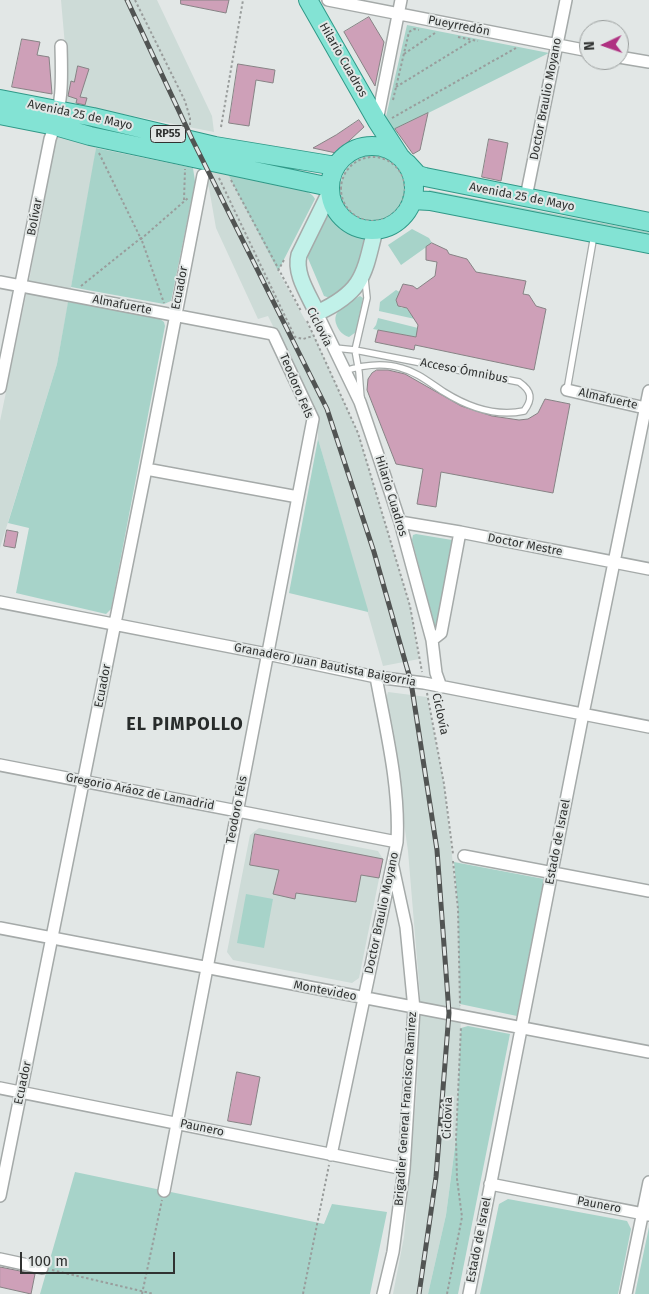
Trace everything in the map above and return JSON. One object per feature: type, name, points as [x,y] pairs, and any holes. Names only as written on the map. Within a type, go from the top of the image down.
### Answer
[{"type":"main road","name":"Hilario Cuadros","points":[[308,0],[384,116],[401,158]]},
{"type":"main road","name":"Avenida 25 de Mayo","points":[[0,99],[57,118],[90,136],[334,192]]},
{"type":"main road","name":"Avenida 25 de Mayo","points":[[0,115],[57,118],[93,117],[215,146],[336,166]]},
{"type":"main road","points":[[384,116],[374,141],[368,146],[350,152],[336,166],[332,176],[334,206],[346,221],[360,228],[375,230],[386,228],[404,216],[412,200],[414,189],[413,178],[409,168],[401,158]]},
{"type":"main road","name":"Avenida 25 de Mayo","points":[[368,146],[386,149],[401,158],[425,178],[649,222]]},
{"type":"main road","name":"Avenida 25 de Mayo","points":[[412,200],[430,201],[649,244]]},
{"type":"street","name":"Pueyrredón","points":[[328,0],[579,49]]},
{"type":"street","points":[[384,116],[402,0]]},
{"type":"street","name":"Doctor Braulio Moyano","points":[[526,197],[566,0]]},
{"type":"street","name":"Bolívar","points":[[0,388],[50,139],[57,118],[62,90],[61,46]]},
{"type":"street","points":[[629,59],[649,62]]},
{"type":"street","name":"Ecuador","points":[[0,1196],[146,469],[171,315],[203,175]]},
{"type":"street","name":"Hilario Cuadros","points":[[334,192],[299,254],[297,261],[300,276],[311,316],[319,333],[333,348],[361,405],[400,522],[432,640],[436,673],[441,687]]},
{"type":"street","points":[[311,316],[326,309],[353,290],[364,272],[375,230]]},
{"type":"street","name":"Almafuerte","points":[[0,282],[273,334]]},
{"type":"street","name":"Teodoro Fels","points":[[164,1190],[313,419],[273,334]]},
{"type":"street","name":"Almafuerte","points":[[567,390],[647,408]]},
{"type":"street","name":"Estado de Israel","points":[[469,1294],[583,714],[649,392]]},
{"type":"street","points":[[146,469],[298,497]]},
{"type":"street","name":"Doctor Mestre","points":[[400,522],[460,532],[649,570]]},
{"type":"street","points":[[432,640],[441,633],[460,532]]},
{"type":"street","name":"Granadero Juan Bautista Baigorria","points":[[0,602],[376,677],[424,683],[649,727]]},
{"type":"street","name":"Doctor Braulio Moyano","points":[[331,1155],[363,998],[398,842],[394,780],[376,677]]},
{"type":"street","name":"Gregorio Aráoz de Lamadrid","points":[[0,765],[398,842]]},
{"type":"street","points":[[464,856],[649,891]]},
{"type":"street","name":"Brigadier General Francisco Ramírez","points":[[383,1294],[393,1252],[404,1169],[414,1009],[406,927],[392,865]]},
{"type":"street","name":"Montevideo","points":[[0,928],[414,1009],[449,1013],[460,1017],[649,1052]]},
{"type":"street","name":"Paunero","points":[[0,1088],[404,1169]]},
{"type":"street","points":[[626,1294],[646,1214],[649,1182]]},
{"type":"street","name":"Paunero","points":[[490,1184],[646,1214]]},
{"type":"street","points":[[0,1259],[42,1268]]},
{"type":"lane","points":[[567,390],[594,233]]},
{"type":"lane","points":[[361,405],[360,372],[355,350],[367,298],[364,272]]},
{"type":"lane","name":"Acceso Ómnibus","points":[[333,348],[355,350],[519,382],[526,387],[530,395],[529,404],[524,411],[514,413],[475,408],[400,367],[373,365],[344,371]]},
{"type":"path","points":[[135,0],[184,101],[190,118],[190,129]]},
{"type":"path","points":[[221,127],[242,0]]},
{"type":"path","points":[[392,104],[409,32],[414,29],[421,30]]},
{"type":"path","points":[[400,56],[436,32],[428,32]]},
{"type":"path","points":[[453,36],[481,42]]},
{"type":"path","points":[[392,90],[474,39]]},
{"type":"path","points":[[507,47],[522,49]]},
{"type":"path","points":[[384,116],[389,120],[517,48]]},
{"type":"path","points":[[94,150],[99,153],[141,238],[171,315]]},
{"type":"path","points":[[373,156],[392,162],[399,169],[405,188],[404,197],[394,213],[386,218],[377,220],[359,218],[351,212],[334,192],[341,187],[343,177],[355,162],[373,156]]},
{"type":"path","name":"Ciclovía","points":[[228,174],[301,311]]},
{"type":"path","points":[[223,175],[217,175],[295,337],[303,339],[319,333]]},
{"type":"path","points":[[70,295],[200,190]]},
{"type":"path","points":[[278,271],[287,255]]},
{"type":"path","name":"Ciclovía","points":[[311,316],[358,433],[410,606],[434,727],[452,845],[458,909],[460,1017],[456,1178],[462,1216],[447,1294]]},
{"type":"path","points":[[303,1294],[331,1155]]},
{"type":"path","points":[[142,1293],[164,1190]]},
{"type":"path","points":[[42,1268],[142,1293],[154,1294]]},
{"type":"shaded area","points":[[61,0],[157,0],[212,116],[214,132],[67,103],[66,57]]},
{"type":"shaded area","points":[[60,131],[89,142],[96,148],[95,157],[57,364],[0,548],[0,421],[30,276],[55,137]]},
{"type":"shaded area","points":[[199,167],[227,170],[278,271],[314,336],[358,433],[410,606],[419,659],[383,666],[318,439],[318,417],[268,316],[258,319],[216,228],[209,188]]},
{"type":"shaded area","points":[[388,692],[427,697],[444,784],[458,909],[461,1039],[456,1139],[446,1215],[428,1294],[393,1294],[404,1237],[417,1086],[420,995],[408,851],[386,699]]},
{"type":"shaded area","points":[[259,828],[378,851],[383,859],[359,978],[352,983],[233,960],[227,952],[250,835]]},
{"type":"green space","points":[[407,25],[549,53],[392,131],[385,121]]},
{"type":"green space","points":[[96,148],[193,168],[196,188],[191,202],[171,301],[164,304],[71,287]]},
{"type":"green space","points":[[367,155],[381,155],[393,160],[403,170],[408,182],[408,196],[403,208],[393,218],[381,223],[367,223],[355,218],[345,208],[340,196],[340,182],[345,170],[355,160]]},
{"type":"green space","points":[[228,174],[289,185],[310,193],[315,199],[278,271]]},
{"type":"green space","points":[[429,190],[649,232],[649,236],[428,194]]},
{"type":"green space","points":[[331,207],[337,219],[344,227],[353,233],[365,237],[356,277],[330,298],[324,296],[307,256]]},
{"type":"green space","points":[[412,229],[429,238],[432,243],[401,265],[388,245]]},
{"type":"green space","points":[[396,290],[405,295],[396,300],[398,306],[406,307],[415,319],[379,311],[380,302]]},
{"type":"green space","points":[[360,296],[363,298],[356,332],[349,337],[339,330],[335,320],[336,316],[341,308]]},
{"type":"green space","points":[[68,302],[156,316],[164,322],[165,326],[111,609],[106,614],[16,593],[29,528],[8,523],[57,364]]},
{"type":"green space","points":[[378,318],[418,328],[416,337],[373,329]]},
{"type":"green space","points":[[318,439],[368,610],[368,612],[289,593]]},
{"type":"green space","points":[[413,535],[452,540],[455,543],[437,627],[435,627],[412,540]]},
{"type":"green space","points":[[454,862],[544,879],[517,1016],[460,1004],[458,909]]},
{"type":"green space","points":[[246,894],[273,899],[264,948],[237,943]]},
{"type":"green space","points":[[468,1026],[510,1034],[458,1294],[428,1294],[446,1215],[456,1139],[461,1028]]},
{"type":"green space","points":[[75,1172],[324,1224],[332,1204],[387,1212],[370,1294],[40,1294]]},
{"type":"green space","points":[[508,1199],[627,1221],[631,1229],[618,1294],[480,1294],[499,1204]]},
{"type":"green space","points":[[649,1227],[649,1294],[635,1294]]},
{"type":"building","points":[[181,0],[229,0],[226,13],[181,4]]},
{"type":"building","points":[[369,17],[384,42],[375,86],[344,32]]},
{"type":"building","points":[[22,39],[40,42],[37,55],[49,57],[52,94],[12,87]]},
{"type":"building","points":[[238,64],[275,70],[273,83],[256,80],[249,126],[229,123]]},
{"type":"building","points":[[78,66],[89,69],[80,97],[87,98],[85,105],[76,103],[77,99],[68,96],[71,81],[74,82]]},
{"type":"building","points":[[428,113],[420,150],[413,154],[395,129]]},
{"type":"building","points":[[359,120],[364,127],[336,153],[313,148],[336,135]]},
{"type":"building","points":[[489,139],[508,143],[501,181],[482,177]]},
{"type":"building","points":[[432,243],[447,250],[449,254],[467,259],[476,272],[526,281],[523,294],[529,295],[536,306],[546,309],[534,370],[415,345],[414,350],[375,342],[378,330],[416,337],[418,325],[407,308],[398,306],[396,300],[403,284],[417,289],[435,276],[437,262],[426,260],[426,247]]},
{"type":"building","points":[[377,370],[388,370],[405,374],[461,406],[492,416],[519,420],[528,419],[538,413],[545,399],[570,404],[553,493],[441,472],[436,507],[417,504],[423,469],[396,464],[367,390],[368,379]]},
{"type":"building","points":[[7,530],[18,532],[15,548],[4,546]]},
{"type":"building","points":[[255,834],[383,859],[379,878],[361,875],[356,902],[296,893],[295,899],[273,894],[279,870],[250,865]]},
{"type":"building","points":[[237,1072],[260,1077],[251,1125],[228,1121]]},
{"type":"building","points":[[0,1267],[35,1274],[31,1294],[0,1287]]},
{"type":"railway","points":[[127,0],[192,139],[327,409],[374,552],[411,682],[437,850],[449,1013],[436,1177],[419,1294]]},
{"type":"district","name":"EL PIMPOLLO","points":[[185,725]]}]
